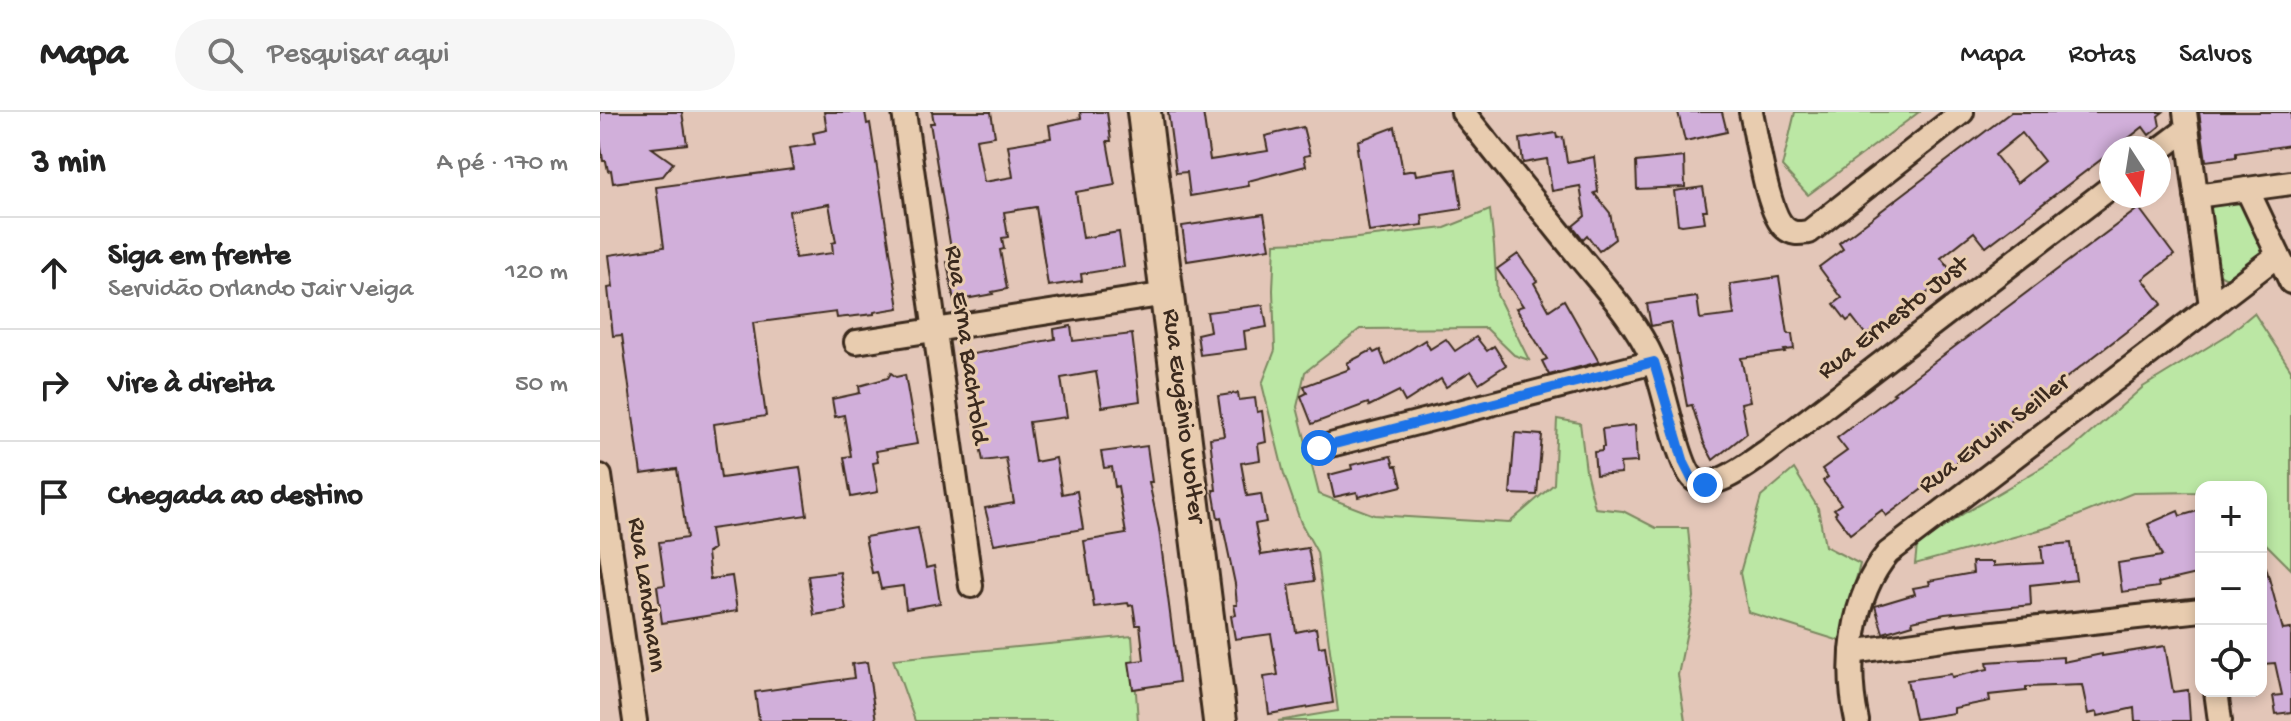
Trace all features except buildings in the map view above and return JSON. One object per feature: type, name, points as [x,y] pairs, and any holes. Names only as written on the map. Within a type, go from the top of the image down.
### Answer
[{"type":"street","name":"Rua Erna Bachtold","points":[[904,112],[971,586]]},
{"type":"street","name":"Rua Eugênio Wolter","points":[[1144,112],[1220,721]]},
{"type":"street","points":[[1319,448],[1654,362],[1613,299],[1463,112]]},
{"type":"street","points":[[1751,112],[1773,212],[1784,228],[1796,234],[1809,232],[1962,112]]},
{"type":"street","points":[[2171,137],[2186,120]]},
{"type":"street","points":[[2186,120],[2211,306]]},
{"type":"street","points":[[2196,196],[2291,183]]},
{"type":"street","points":[[2247,189],[2291,282]]},
{"type":"street","name":"Rua Ernesto Just","points":[[1654,362],[1684,463],[1692,479],[1705,485],[1716,482],[1766,452],[2099,196]]},
{"type":"street","name":"Rua Erwin Seiller","points":[[1857,721],[1851,684],[1852,652],[1862,602],[1877,566],[1888,553],[2278,255]]},
{"type":"street","points":[[856,342],[1167,294]]},
{"type":"street","name":"Rua Landmann","points":[[600,476],[635,721]]},
{"type":"street","points":[[1852,652],[2195,611]]},
{"type":"street","points":[[2217,697],[2220,721]]},
{"type":"green space","points":[[1795,112],[1919,112],[1808,195],[1782,167]]},
{"type":"green space","points":[[2233,200],[2254,224],[2263,255],[2239,275],[2226,277],[2215,268],[2209,211],[2215,203]]},
{"type":"green space","points":[[1490,210],[1497,295],[1529,360],[1514,355],[1486,328],[1360,329],[1305,372],[1297,407],[1319,494],[1374,515],[1509,523],[1554,484],[1557,419],[1580,423],[1586,471],[1595,508],[1623,511],[1656,528],[1688,528],[1694,597],[1678,675],[1685,721],[1278,721],[1338,711],[1317,552],[1301,523],[1284,474],[1262,384],[1275,350],[1275,243],[1331,241],[1445,228]]},
{"type":"green space","points":[[2254,313],[2291,370],[2291,569],[2267,545],[2267,481],[2195,481],[2195,492],[2133,493],[2050,527],[1915,564],[1917,546],[1963,514],[2070,451],[2143,387],[2229,334]]},
{"type":"green space","points":[[1794,469],[1818,508],[1825,546],[1860,564],[1840,641],[1748,612],[1740,573],[1761,497]]},
{"type":"green space","points":[[1132,636],[1138,721],[915,721],[893,659]]},
{"type":"route","points":[[1319,448],[1654,362],[1684,463],[1692,479],[1705,485]]}]
